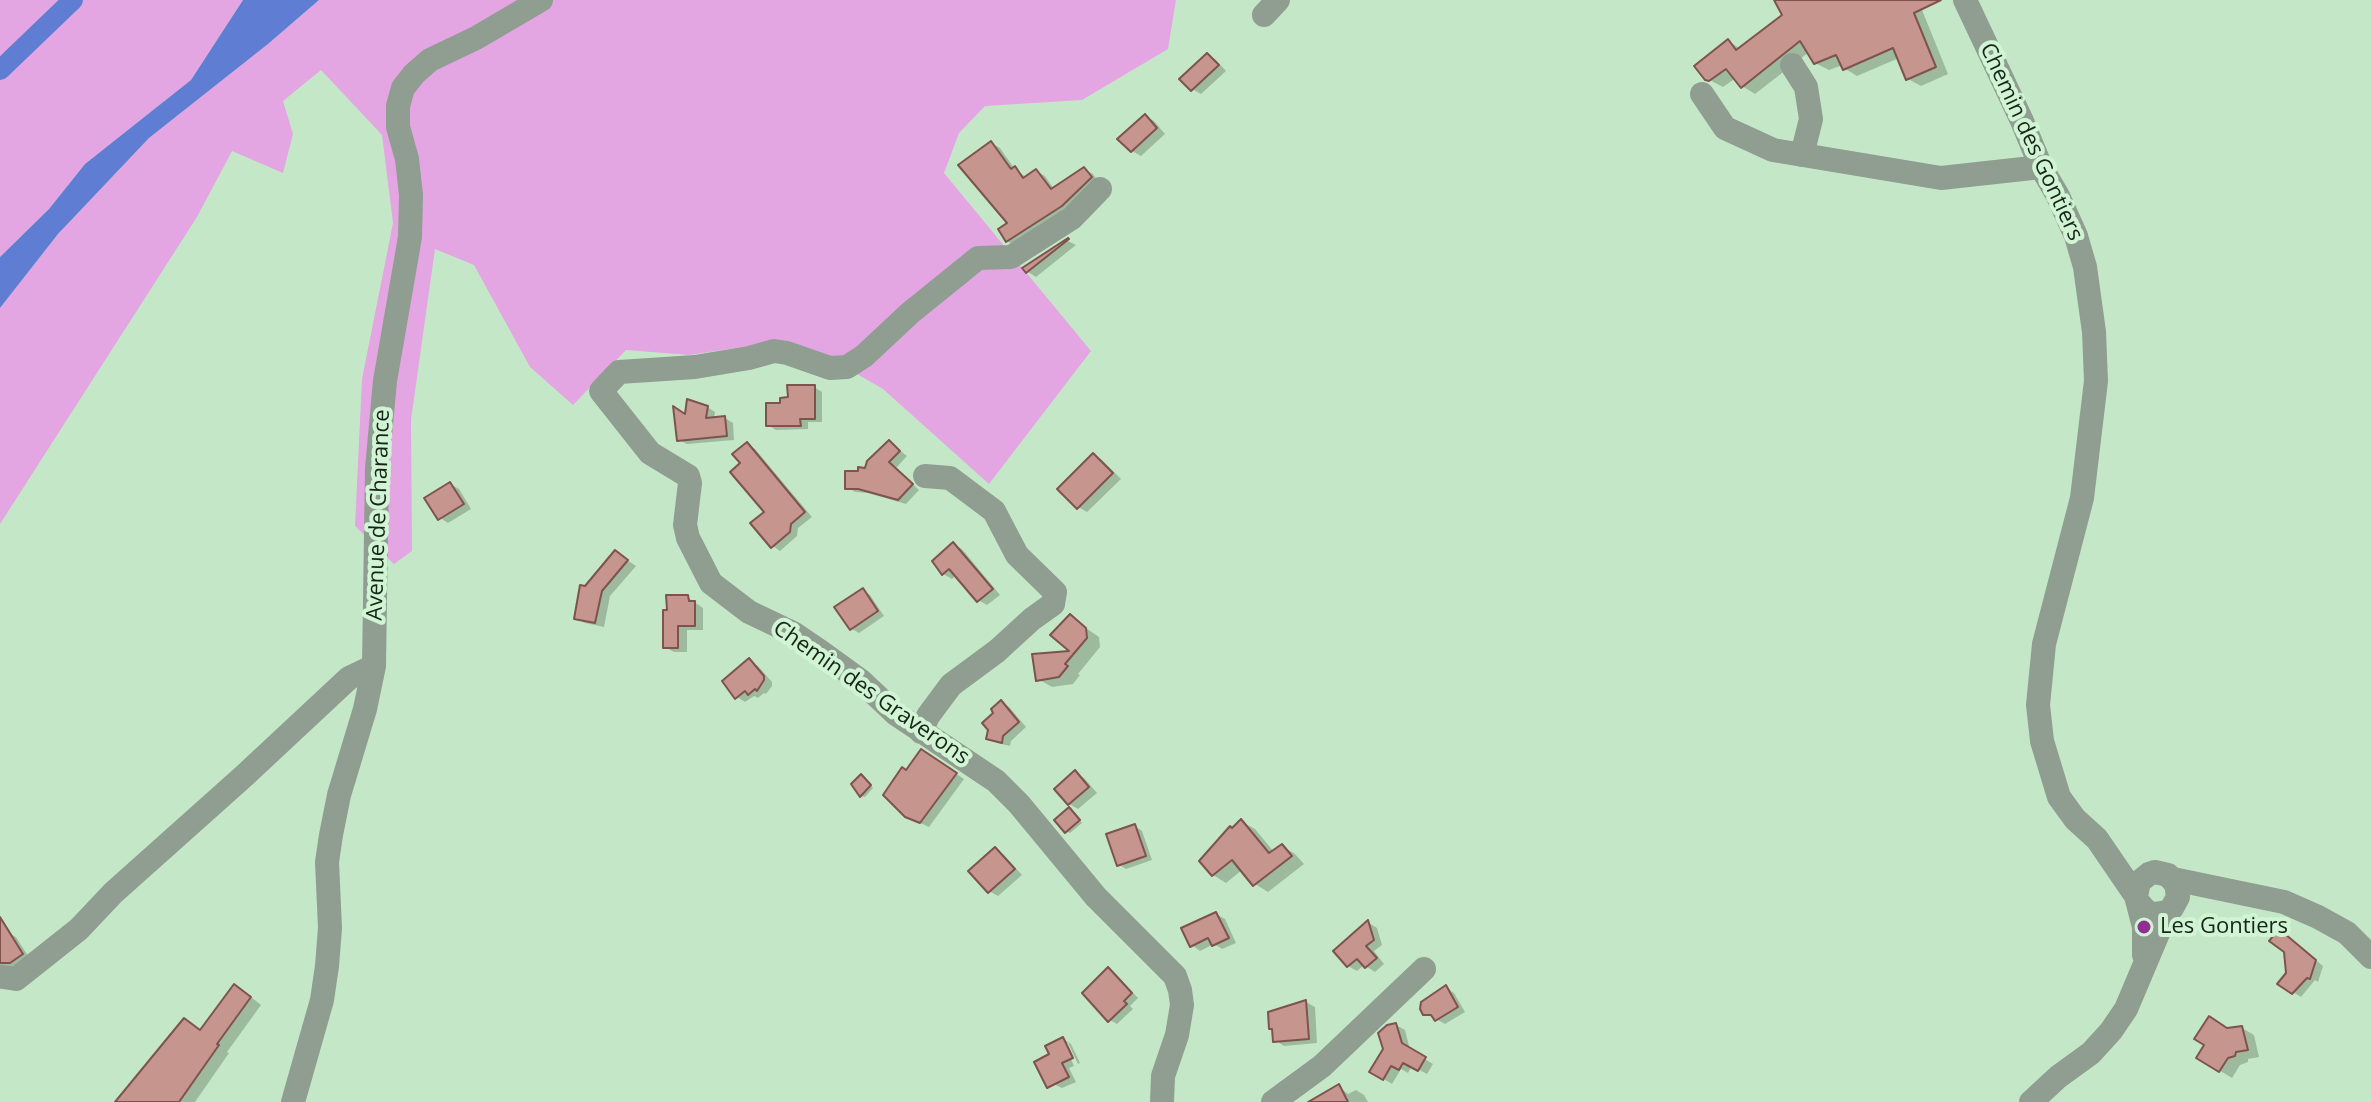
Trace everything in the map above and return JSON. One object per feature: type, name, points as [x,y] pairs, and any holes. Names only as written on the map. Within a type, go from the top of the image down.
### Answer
[{"type":"street","name":"Avenue de Charance","points":[[293,1102],[322,1000],[327,966],[330,928],[327,862],[331,835],[374,666],[377,468],[385,381],[410,237],[411,195],[407,159],[398,127],[398,106],[403,88],[430,60],[476,38],[541,0]]},
{"type":"street","name":"Chemin des Gontiers","points":[[1965,0],[2076,236],[2085,267],[2094,332],[2096,381],[2082,498],[2044,644],[2038,705],[2042,741],[2059,797],[2075,819],[2097,839],[2168,890]]},
{"type":"street","points":[[1792,65],[1806,87],[1811,119],[1802,155]]},
{"type":"street","points":[[1702,94],[1725,128],[1773,150],[1941,178],[2041,167]]},
{"type":"street","name":"Chemin des Graverons","points":[[1100,189],[1072,218],[1011,257],[978,258],[910,313],[887,337],[847,367],[830,368],[774,351],[695,367],[619,372],[601,391],[650,453],[688,476],[690,483],[685,525],[688,538],[711,583],[749,612],[793,633],[831,659],[861,681],[896,714],[996,781],[1019,804],[1096,897],[1175,976],[1182,1005],[1177,1035],[1163,1076],[1162,1102]]},
{"type":"street","points":[[921,732],[928,716],[951,685],[1053,604],[1055,592],[1017,555],[994,511],[950,478],[925,476]]},
{"type":"street","points":[[3,977],[16,979],[79,929],[113,893],[349,678],[374,666]]},
{"type":"street","name":"Chemin des Gontiers","points":[[2097,839],[2137,899]]},
{"type":"street","points":[[2144,966],[2144,927],[2136,889],[2143,877],[2168,890],[2229,890],[2284,902],[2347,933],[2371,957]]},
{"type":"street","points":[[2137,899],[2147,912],[2154,914],[2168,890]]},
{"type":"street","points":[[2031,1102],[2091,1053],[2126,1009],[2144,966],[2168,890]]},
{"type":"street","points":[[1273,1102],[1322,1066],[1424,969]]},
{"type":"shaded area","points":[[0,0],[243,0],[191,80],[85,164],[49,209],[0,257]]},
{"type":"shaded area","points":[[319,0],[1176,0],[1168,49],[1082,100],[985,106],[959,133],[944,173],[1091,351],[989,484],[883,389],[817,351],[784,341],[689,355],[626,350],[573,405],[530,367],[474,265],[435,249],[411,420],[412,551],[394,564],[355,526],[362,379],[393,223],[382,135],[321,70],[283,101],[293,134],[283,173],[232,151],[197,217],[0,524],[0,308],[58,234],[149,138]]},
{"type":"water","points":[[243,0],[319,0],[149,138],[58,234],[0,308],[0,257],[49,209],[85,164],[191,80]]},
{"type":"building","points":[[1774,0],[1941,0],[1914,13],[1936,67],[1906,80],[1893,48],[1843,70],[1836,55],[1814,64],[1800,41],[1741,88],[1726,69],[1709,81],[1705,80],[1694,66],[1728,39],[1736,50],[1782,15]]},
{"type":"building","points":[[1207,53],[1219,65],[1191,91],[1179,79]]},
{"type":"building","points":[[1145,114],[1157,128],[1131,152],[1117,139]]},
{"type":"building","points":[[991,141],[1011,169],[1015,166],[1023,178],[1036,169],[1051,189],[1084,167],[1092,177],[1062,206],[1006,242],[998,229],[1007,223],[958,165]]},
{"type":"building","points":[[1068,238],[1026,273],[1022,268]]},
{"type":"building","points":[[787,385],[815,385],[815,419],[800,419],[801,426],[766,426],[766,403],[780,403],[780,398],[788,397]]},
{"type":"building","points":[[687,399],[708,406],[706,418],[725,416],[727,436],[677,441],[673,406],[685,414]]},
{"type":"building","points":[[889,440],[900,451],[889,462],[913,484],[898,500],[858,489],[845,489],[845,471],[865,468],[867,461]]},
{"type":"building","points":[[747,442],[805,512],[791,524],[790,532],[771,548],[750,523],[764,512],[730,472],[740,463],[732,454]]},
{"type":"building","points":[[1093,453],[1113,473],[1077,509],[1057,489]]},
{"type":"building","points":[[450,482],[464,504],[438,520],[424,498]]},
{"type":"building","points":[[953,542],[993,589],[977,602],[949,569],[942,575],[932,561]]},
{"type":"building","points":[[615,550],[628,560],[602,591],[595,623],[574,619],[580,585],[585,586]]},
{"type":"building","points":[[863,588],[878,611],[850,630],[834,607]]},
{"type":"building","points":[[666,595],[688,595],[689,601],[695,601],[695,626],[678,626],[678,648],[663,648]]},
{"type":"building","points":[[1070,614],[1086,628],[1087,638],[1065,664],[1068,666],[1059,677],[1036,681],[1032,654],[1069,651],[1050,635]]},
{"type":"building","points":[[749,658],[764,680],[757,691],[755,689],[748,695],[745,691],[735,699],[722,681]]},
{"type":"building","points":[[1001,700],[1019,722],[1003,736],[1002,743],[986,739],[988,730],[982,723]]},
{"type":"building","points":[[921,749],[957,773],[920,823],[905,817],[883,795],[902,767],[906,770]]},
{"type":"building","points":[[1075,770],[1089,787],[1068,805],[1054,789]]},
{"type":"building","points":[[861,774],[871,785],[860,797],[851,784]]},
{"type":"building","points":[[1069,807],[1080,820],[1065,833],[1054,820]]},
{"type":"building","points":[[1241,819],[1269,853],[1282,844],[1292,856],[1253,886],[1232,860],[1212,876],[1199,861],[1230,826],[1232,828]]},
{"type":"building","points":[[1135,824],[1146,856],[1117,866],[1106,834]]},
{"type":"building","points":[[995,847],[1015,869],[988,893],[968,871]]},
{"type":"building","points":[[1216,912],[1229,938],[1212,946],[1208,938],[1190,947],[1181,928]]},
{"type":"building","points":[[0,917],[23,954],[10,963],[0,963]]},
{"type":"building","points":[[1368,920],[1374,940],[1366,946],[1377,958],[1365,968],[1357,959],[1347,967],[1333,951]]},
{"type":"building","points":[[2279,929],[2316,960],[2310,979],[2307,978],[2292,994],[2277,984],[2286,973],[2284,952],[2269,941]]},
{"type":"building","points":[[1108,967],[1132,993],[1124,1001],[1127,1004],[1108,1022],[1082,993]]},
{"type":"building","points":[[234,984],[251,997],[179,1102],[115,1102],[184,1018],[200,1030]]},
{"type":"building","points":[[1446,985],[1458,1007],[1435,1021],[1431,1015],[1423,1015],[1421,1002]]},
{"type":"building","points":[[1306,1000],[1309,1039],[1273,1042],[1268,1012]]},
{"type":"building","points":[[2209,1016],[2227,1028],[2242,1026],[2248,1050],[2236,1052],[2235,1056],[2228,1058],[2219,1072],[2196,1058],[2204,1045],[2194,1039]]},
{"type":"building","points":[[1396,1023],[1402,1043],[1426,1057],[1418,1071],[1403,1063],[1399,1070],[1391,1066],[1383,1080],[1369,1072],[1383,1049],[1378,1033],[1387,1025]]},
{"type":"building","points":[[1063,1037],[1073,1058],[1062,1063],[1069,1077],[1047,1088],[1034,1062],[1049,1054],[1045,1046]]},
{"type":"building","points":[[1339,1084],[1348,1102],[1308,1102]]},
{"type":"waterway","points":[[0,70],[73,0]]},
{"type":"place","name":"Les Gontiers","points":[[2144,927]]}]
